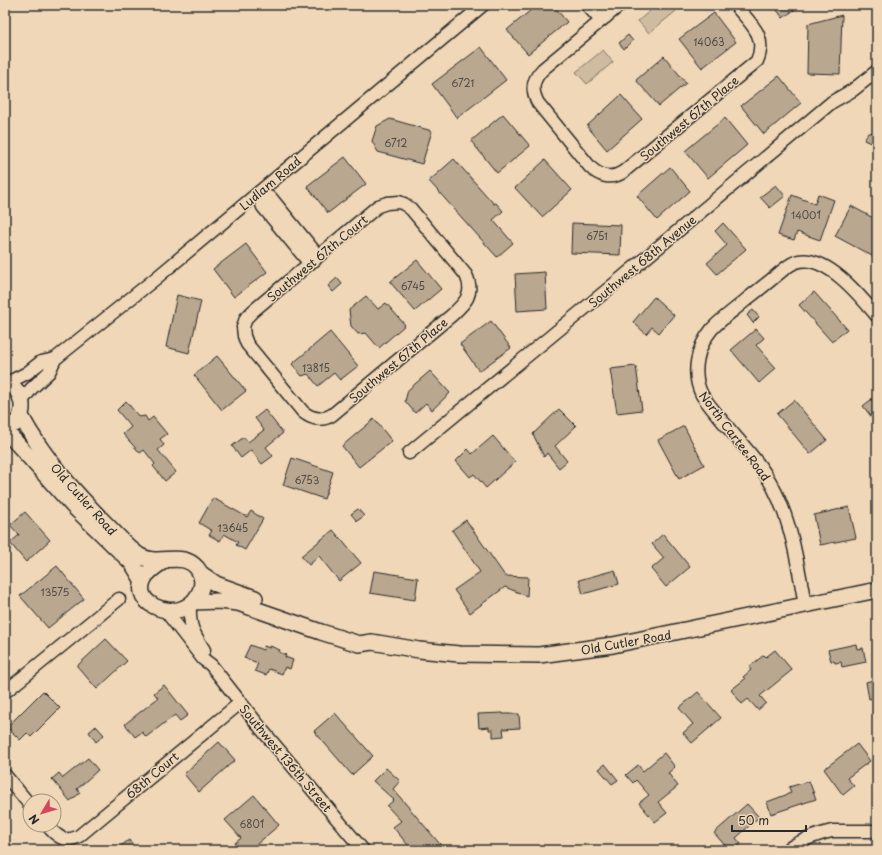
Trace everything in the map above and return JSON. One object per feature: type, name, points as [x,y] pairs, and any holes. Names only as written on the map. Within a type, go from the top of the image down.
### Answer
[{"type":"main road","name":"Old Cutler Road","points":[[6,383],[14,388],[31,435],[53,465],[102,520],[140,556],[152,560],[164,561],[184,559],[197,568],[200,573],[213,582],[224,587],[302,616],[362,635],[372,642],[419,650],[459,654],[506,656],[539,655],[613,646],[877,590]]},
{"type":"main road","name":"Old Cutler Road","points":[[21,408],[15,424],[5,429],[72,505],[132,563],[143,581],[142,589],[146,599],[153,605],[165,610]]},
{"type":"main road","points":[[143,581],[148,573],[164,561]]},
{"type":"main road","points":[[191,604],[198,595],[202,585],[200,573]]},
{"type":"main road","points":[[165,610],[178,610],[191,604],[219,601],[238,603],[359,644],[372,642]]},
{"type":"street","name":"Ludlam Road","points":[[6,383],[27,373],[41,362],[55,359],[155,279],[483,5]]},
{"type":"street","points":[[587,5],[596,15],[606,17]]},
{"type":"street","points":[[604,5],[606,17]]},
{"type":"street","points":[[606,17],[620,5]]},
{"type":"street","name":"Southwest 67th Place","points":[[606,17],[539,73],[533,82],[533,93],[538,103],[596,172],[606,176],[616,176],[623,172],[757,61],[762,47],[758,33],[735,5]]},
{"type":"street","name":"Southwest 68th Avenue","points":[[409,453],[631,271],[832,102],[853,90],[877,71]]},
{"type":"street","points":[[258,193],[263,207],[306,259],[315,260]]},
{"type":"street","name":"Southwest 67th Court","points":[[318,419],[310,417],[303,412],[251,350],[244,336],[243,327],[246,318],[253,311],[378,206],[387,203],[399,202],[411,209],[458,264],[466,276],[470,290]]},
{"type":"street","name":"North Cartee Road","points":[[805,605],[791,535],[779,500],[766,476],[702,395],[698,387],[696,370],[699,354],[705,340],[714,328],[783,270],[793,263],[800,261],[815,263],[824,267],[852,287],[877,316]]},
{"type":"street","name":"Southwest 67th Place","points":[[318,419],[324,419],[332,415],[447,319],[467,299],[470,290]]},
{"type":"street","name":"Ludlam Road","points":[[21,408],[30,389],[49,372],[55,359]]},
{"type":"street","points":[[5,692],[119,599]]},
{"type":"street","name":"Southwest 136th Street","points":[[191,604],[189,618],[191,626],[208,655],[211,665]]},
{"type":"street","name":"Southwest 136th Street","points":[[165,610],[203,660],[211,665],[363,850]]},
{"type":"street","name":"68th Court","points":[[56,833],[61,838],[67,840],[79,836],[240,702]]},
{"type":"street","points":[[5,775],[22,795]]},
{"type":"street","points":[[787,850],[799,842],[826,833],[840,831],[877,832]]},
{"type":"shaded area","points":[[657,5],[671,5],[676,11],[649,33],[638,21]]},
{"type":"shaded area","points":[[603,50],[613,62],[587,84],[576,72]]},
{"type":"building","points":[[537,5],[553,5],[567,22],[528,54],[507,30]]},
{"type":"building","points":[[773,5],[801,5],[783,18]]},
{"type":"building","points":[[714,13],[736,42],[702,68],[679,39]]},
{"type":"building","points":[[842,15],[840,74],[807,73],[808,24]]},
{"type":"building","points":[[628,35],[633,41],[624,49],[619,43]]},
{"type":"building","points":[[481,47],[506,80],[457,118],[432,84]]},
{"type":"building","points":[[664,56],[686,83],[659,106],[636,80]]},
{"type":"building","points":[[779,76],[801,103],[764,134],[741,106]]},
{"type":"building","points":[[621,95],[642,119],[607,150],[587,126]]},
{"type":"building","points":[[503,114],[530,146],[497,173],[471,141]]},
{"type":"building","points":[[725,118],[747,145],[708,178],[685,151]]},
{"type":"building","points":[[390,119],[432,131],[422,164],[378,152],[372,141],[377,126]]},
{"type":"building","points":[[877,132],[877,146],[864,140],[868,133]]},
{"type":"building","points":[[345,157],[366,184],[328,213],[307,186]]},
{"type":"building","points":[[454,159],[494,204],[496,203],[503,211],[493,220],[513,243],[497,257],[429,181]]},
{"type":"building","points":[[545,160],[572,190],[542,217],[515,188]]},
{"type":"building","points":[[670,167],[690,191],[657,220],[637,196]]},
{"type":"building","points":[[776,185],[785,196],[770,208],[760,197]]},
{"type":"building","points":[[818,194],[834,200],[820,240],[797,232],[794,240],[778,235],[792,195],[815,204]]},
{"type":"building","points":[[851,206],[877,220],[877,252],[874,257],[835,236]]},
{"type":"building","points":[[572,223],[621,225],[620,255],[571,253]]},
{"type":"building","points":[[723,223],[746,249],[717,274],[707,263],[727,245],[715,231]]},
{"type":"building","points":[[246,244],[267,272],[234,297],[213,269]]},
{"type":"building","points":[[417,260],[441,289],[415,311],[390,282]]},
{"type":"building","points":[[545,272],[547,309],[517,311],[515,274]]},
{"type":"building","points":[[337,278],[342,284],[333,292],[328,286]]},
{"type":"building","points":[[814,292],[847,329],[832,342],[799,305]]},
{"type":"building","points":[[177,295],[201,301],[189,353],[166,347]]},
{"type":"building","points":[[366,296],[378,309],[386,303],[405,325],[379,348],[366,333],[358,334],[351,326],[349,310]]},
{"type":"building","points":[[654,297],[674,315],[659,333],[652,327],[646,334],[633,322]]},
{"type":"building","points":[[753,310],[759,317],[753,323],[747,315]]},
{"type":"building","points":[[491,321],[511,348],[479,371],[460,344]]},
{"type":"building","points":[[756,329],[764,338],[756,345],[776,368],[759,383],[731,350]]},
{"type":"building","points":[[330,332],[358,366],[340,380],[334,373],[318,386],[308,374],[302,376],[292,364]]},
{"type":"building","points":[[217,356],[246,391],[222,410],[194,375]]},
{"type":"building","points":[[636,366],[642,410],[617,413],[610,369]]},
{"type":"building","points":[[430,371],[450,393],[432,410],[426,403],[415,413],[405,401],[408,390]]},
{"type":"building","points":[[877,395],[877,424],[863,406]]},
{"type":"building","points":[[794,400],[827,440],[810,454],[777,414]]},
{"type":"building","points":[[126,401],[139,417],[145,416],[148,421],[153,417],[167,434],[160,439],[164,445],[158,450],[176,472],[165,481],[153,466],[155,464],[144,450],[140,453],[123,434],[131,427],[117,410]]},
{"type":"building","points":[[559,409],[576,426],[555,446],[567,461],[559,468],[547,453],[544,457],[533,434]]},
{"type":"building","points":[[265,410],[283,433],[266,447],[273,456],[262,464],[251,450],[241,458],[232,446],[244,437],[248,442],[264,430],[255,418]]},
{"type":"building","points":[[374,419],[392,441],[359,467],[342,446]]},
{"type":"building","points":[[684,426],[704,465],[679,479],[658,440]]},
{"type":"building","points":[[493,436],[515,462],[486,488],[474,474],[470,477],[456,461],[468,449],[472,454]]},
{"type":"building","points":[[292,458],[333,472],[324,499],[283,485]]},
{"type":"building","points":[[213,498],[247,517],[251,511],[263,519],[245,550],[236,545],[238,542],[224,534],[220,541],[209,535],[212,531],[199,523]]},
{"type":"building","points":[[849,507],[856,538],[820,545],[814,515]]},
{"type":"building","points":[[358,509],[364,516],[357,521],[351,514]]},
{"type":"building","points":[[25,512],[50,540],[26,562],[10,543],[19,535],[10,525]]},
{"type":"building","points":[[466,520],[505,576],[528,577],[527,596],[505,587],[470,613],[454,590],[480,572],[452,530]]},
{"type":"building","points":[[333,530],[361,563],[339,581],[319,556],[309,565],[301,556]]},
{"type":"building","points":[[663,534],[690,567],[666,587],[651,569],[664,558],[652,544]]},
{"type":"building","points":[[57,566],[84,599],[48,628],[20,596]]},
{"type":"building","points":[[615,570],[619,584],[583,594],[579,580]]},
{"type":"building","points":[[374,571],[418,578],[415,600],[370,593]]},
{"type":"building","points":[[106,639],[127,661],[97,689],[77,666]]},
{"type":"building","points":[[856,644],[857,649],[863,648],[866,662],[842,667],[841,662],[835,663],[834,661],[831,661],[828,650]]},
{"type":"building","points":[[250,645],[263,650],[264,646],[270,648],[270,646],[280,650],[279,652],[286,655],[285,657],[293,660],[290,669],[285,667],[282,674],[269,669],[266,675],[255,671],[258,663],[244,658]]},
{"type":"building","points":[[775,650],[792,670],[760,696],[766,703],[758,710],[748,699],[742,704],[731,690],[745,679],[743,677],[751,670],[749,667],[764,655],[766,657]]},
{"type":"building","points":[[877,679],[877,697],[869,699],[866,682]]},
{"type":"building","points":[[164,685],[188,715],[180,721],[175,715],[146,737],[142,732],[135,737],[125,724],[158,698],[154,693]]},
{"type":"building","points":[[43,691],[60,708],[31,737],[27,733],[20,740],[7,727]]},
{"type":"building","points":[[698,692],[721,718],[692,743],[683,733],[693,724],[679,708]]},
{"type":"building","points":[[335,713],[373,756],[352,775],[314,731]]},
{"type":"building","points":[[478,714],[519,714],[520,728],[503,729],[504,736],[493,737],[493,730],[489,730],[489,727],[479,728]]},
{"type":"building","points":[[96,726],[104,735],[96,742],[89,732]]},
{"type":"building","points":[[219,742],[235,760],[199,792],[184,774]]},
{"type":"building","points":[[857,744],[870,761],[847,778],[854,786],[843,795],[824,769]]},
{"type":"building","points":[[664,753],[675,767],[668,773],[678,786],[658,802],[667,813],[655,822],[639,803],[649,795],[636,780],[633,783],[626,775],[638,765],[643,771]]},
{"type":"building","points":[[88,758],[98,770],[77,789],[80,793],[70,801],[52,779],[59,773],[63,778]]},
{"type":"building","points":[[605,764],[618,780],[612,784],[599,769]]},
{"type":"building","points":[[386,768],[400,781],[393,789],[445,850],[412,850],[393,827],[401,821],[387,806],[394,800],[373,781]]},
{"type":"building","points":[[809,781],[816,799],[771,814],[767,802],[791,793],[789,787]]},
{"type":"building","points":[[254,795],[279,825],[250,850],[227,850],[241,838],[225,820]]},
{"type":"building","points":[[747,804],[759,817],[736,838],[741,844],[734,850],[729,850],[714,833]]},
{"type":"building","points":[[129,840],[137,850],[115,850]]}]
